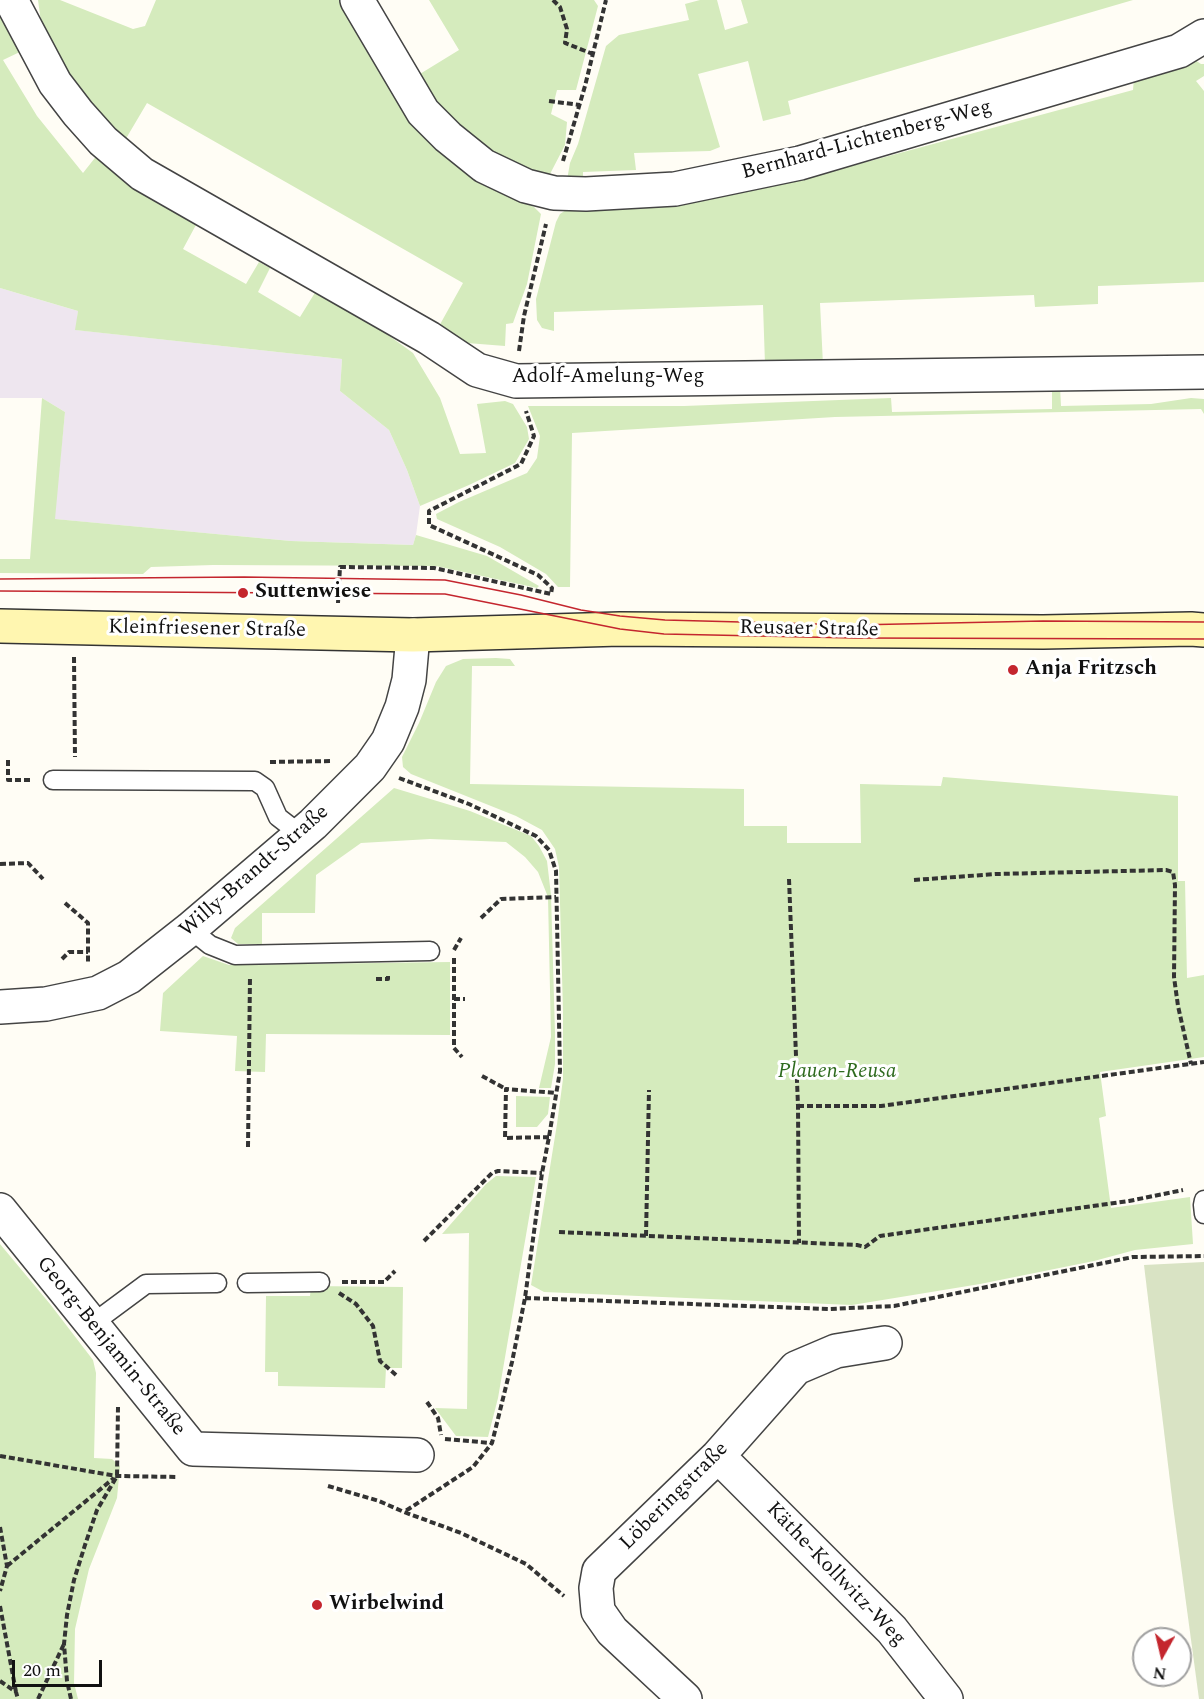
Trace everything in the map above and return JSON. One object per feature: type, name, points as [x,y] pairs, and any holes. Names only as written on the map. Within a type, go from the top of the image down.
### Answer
[{"type":"street","name":"Adolf-Amelung-Weg","points":[[11,0],[34,46],[61,91],[103,141],[142,174],[429,338],[477,370],[516,381],[1204,372]]},
{"type":"street","name":"Bernhard-Lichtenberg-Weg","points":[[357,0],[423,112],[448,137],[484,166],[526,186],[554,193],[586,194],[675,189],[800,163],[1179,51],[1204,36]]},
{"type":"street","name":"Kleinfriesener Straße","points":[[0,626],[413,635]]},
{"type":"street","name":"Reusaer Straße","points":[[413,635],[620,629],[1020,632],[1204,630]]},
{"type":"street","name":"Willy-Brandt-Straße","points":[[0,1007],[46,1004],[98,993],[129,977],[190,929],[313,824],[370,767],[388,741],[402,706],[409,680],[413,635]]},
{"type":"street","name":"Georg-Benjamin-Straße","points":[[0,1210],[193,1449],[417,1455]]},
{"type":"street","name":"Löberingstraße","points":[[598,1611],[596,1588],[599,1571],[718,1456],[796,1368],[836,1351],[885,1343]]},
{"type":"street","name":"Käthe-Kollwitz-Weg","points":[[718,1456],[892,1630],[946,1699]]},
{"type":"street","points":[[598,1611],[612,1631],[685,1699]]},
{"type":"lane","points":[[52,780],[255,782],[265,788],[278,817],[300,834]]},
{"type":"lane","points":[[190,929],[210,945],[236,955],[430,951]]},
{"type":"lane","points":[[1204,1200],[1204,1214]]},
{"type":"lane","points":[[247,1283],[320,1282]]},
{"type":"lane","points":[[92,1324],[146,1284],[217,1283]]},
{"type":"path","points":[[553,0],[560,6],[567,29],[565,43],[593,54]]},
{"type":"path","points":[[549,101],[580,105],[606,0]]},
{"type":"path","points":[[340,567],[434,568],[550,594],[552,588]]},
{"type":"path","points":[[74,677],[75,761]]},
{"type":"path","points":[[8,760],[8,780]]},
{"type":"path","points":[[370,767],[469,804],[536,836],[549,850],[556,871],[560,1071],[542,1173],[525,1298],[512,1362],[492,1443],[473,1467],[404,1512]]},
{"type":"path","points":[[0,780],[52,780]]},
{"type":"path","points":[[0,864],[28,863],[43,879]]},
{"type":"path","points":[[914,880],[996,874],[1166,870],[1173,872],[1175,885],[1174,977],[1191,1064]]},
{"type":"path","points":[[789,879],[798,1106],[799,1243]]},
{"type":"path","points":[[482,918],[501,899],[556,897]]},
{"type":"path","points":[[65,903],[88,922],[87,995]]},
{"type":"path","points":[[454,951],[454,1048],[462,1057]]},
{"type":"path","points":[[62,959],[69,952],[88,952]]},
{"type":"path","points":[[248,1147],[250,976]]},
{"type":"path","points":[[365,979],[388,979]]},
{"type":"path","points":[[454,999],[465,999]]},
{"type":"path","points":[[798,1106],[881,1106],[1204,1062]]},
{"type":"path","points":[[482,1076],[506,1089],[556,1093]]},
{"type":"path","points":[[506,1089],[505,1138],[549,1137]]},
{"type":"path","points":[[646,1236],[649,1090]]},
{"type":"path","points":[[424,1241],[492,1173],[498,1171],[542,1173]]},
{"type":"path","points":[[559,1232],[865,1247],[880,1236],[1129,1201],[1188,1189]]},
{"type":"path","points":[[525,1298],[829,1310],[894,1306],[1133,1257],[1204,1256]]},
{"type":"path","points":[[320,1282],[384,1282],[395,1271]]},
{"type":"path","points":[[320,1282],[356,1304],[373,1326],[380,1361],[396,1375]]},
{"type":"path","points":[[427,1402],[438,1418],[442,1439],[492,1443]]},
{"type":"path","points":[[0,1455],[117,1476],[189,1477]]},
{"type":"path","points":[[71,1699],[64,1644],[67,1615],[74,1580],[97,1510],[117,1476],[118,1457]]},
{"type":"path","points":[[7,1566],[117,1476]]},
{"type":"path","points":[[326,1486],[379,1501],[460,1533],[526,1564],[574,1605],[598,1611]]},
{"type":"path","points":[[0,1527],[7,1566],[0,1591]]},
{"type":"path","points":[[0,1606],[18,1699]]},
{"type":"path","points":[[38,1699],[64,1644]]},
{"type":"path","points":[[0,1681],[16,1692]]},
{"type":"shaded area","points":[[0,288],[78,311],[76,330],[342,359],[340,391],[389,430],[407,470],[420,506],[413,545],[291,541],[54,519],[65,412],[42,398],[0,398]]},
{"type":"green space","points":[[38,0],[60,0],[133,29],[145,26],[156,0],[343,0],[519,200],[534,207],[541,214],[527,284],[513,323],[506,324],[505,346],[467,343],[465,349],[438,328],[463,283],[147,103],[121,147],[80,97],[41,22]]},
{"type":"green space","points":[[429,0],[594,0],[598,6],[576,90],[557,90],[551,114],[567,122],[565,145],[550,174],[534,175],[492,160],[441,120],[415,77],[459,50]]},
{"type":"green space","points":[[700,0],[717,0],[725,30],[748,23],[741,0],[1133,0],[788,101],[791,114],[763,121],[748,61],[698,74],[720,147],[710,151],[634,153],[636,170],[583,172],[583,182],[567,180],[570,163],[578,144],[606,46],[619,35],[689,20],[685,4]]},
{"type":"green space","points":[[0,17],[24,50],[3,60],[37,116],[83,173],[98,154],[197,223],[183,249],[246,284],[259,262],[270,268],[258,292],[300,317],[316,291],[363,317],[413,353],[440,398],[460,454],[486,453],[477,404],[505,401],[513,404],[527,427],[529,439],[515,463],[420,506],[389,430],[340,391],[342,359],[75,330],[78,311],[0,288]]},
{"type":"green space","points":[[1189,56],[1204,64],[1204,76],[1196,81],[1204,91],[1204,282],[1098,286],[1098,304],[1035,307],[1034,295],[820,303],[823,365],[765,364],[763,305],[554,312],[554,331],[542,328],[537,320],[536,299],[556,222],[560,214],[572,206],[842,159],[848,167],[1133,90],[1134,78]]},
{"type":"green space","points":[[1052,386],[1060,386],[1061,406],[1151,404],[1191,398],[1204,399],[1204,414],[1201,409],[835,417],[572,433],[570,587],[558,587],[546,574],[500,547],[437,519],[436,514],[459,502],[527,473],[537,458],[540,436],[528,406],[684,406],[891,398],[892,412],[1052,409]]},
{"type":"green space","points":[[42,398],[65,412],[55,519],[291,541],[413,545],[416,535],[487,556],[539,586],[537,588],[436,566],[213,565],[151,567],[143,574],[0,573],[0,559],[30,559]]},
{"type":"green space","name":"Plauen-Reusa","points":[[463,659],[510,659],[515,666],[472,666],[470,784],[744,789],[744,826],[787,826],[787,843],[861,843],[860,784],[941,786],[943,777],[1178,796],[1178,881],[1185,881],[1187,978],[1204,975],[1204,1057],[1100,1072],[1106,1116],[1099,1118],[1111,1208],[1190,1197],[1193,1244],[1135,1250],[1094,1261],[980,1284],[852,1305],[544,1292],[531,1285],[563,1079],[559,867],[555,849],[542,830],[516,816],[411,774],[403,767],[402,757],[436,682],[446,666]]},
{"type":"green space","points":[[394,788],[470,811],[531,836],[547,861],[551,895],[555,1033],[555,1064],[551,1088],[539,1088],[551,1037],[548,897],[538,872],[525,857],[506,842],[430,839],[361,843],[316,875],[315,913],[262,913],[262,944],[238,944],[231,938],[235,928]]},
{"type":"green space","points":[[203,956],[229,965],[450,962],[450,1035],[266,1034],[265,1072],[235,1071],[237,1036],[160,1031],[163,993]]},
{"type":"green space","points":[[516,1096],[550,1097],[548,1114],[537,1127],[516,1127]]},
{"type":"green space","points":[[496,1176],[536,1177],[498,1398],[488,1437],[456,1436],[435,1408],[467,1409],[469,1233],[442,1234],[486,1184]]},
{"type":"green space","points":[[0,1244],[93,1360],[96,1373],[94,1458],[112,1459],[120,1466],[117,1498],[89,1569],[75,1629],[74,1683],[78,1699],[0,1699]]},
{"type":"green space","points":[[1204,1262],[1204,1699],[1199,1699],[1192,1647],[1192,1627],[1189,1627],[1173,1506],[1144,1265]]},
{"type":"green space","points":[[311,1286],[403,1287],[402,1368],[386,1368],[385,1388],[278,1386],[278,1372],[265,1372],[266,1296],[310,1296]]},
{"type":"tram line","points":[[0,579],[244,577],[445,580],[581,610],[665,620],[854,625],[1043,621],[1204,622]]},
{"type":"tram line","points":[[0,591],[445,594],[620,629],[664,634],[854,638],[1204,639]]},
{"type":"place","name":"Suttenwiese","points":[[243,593]]},
{"type":"place","name":"Anja Fritzsch","points":[[1013,670]]},
{"type":"place","name":"Wirbelwind","points":[[317,1605]]}]
